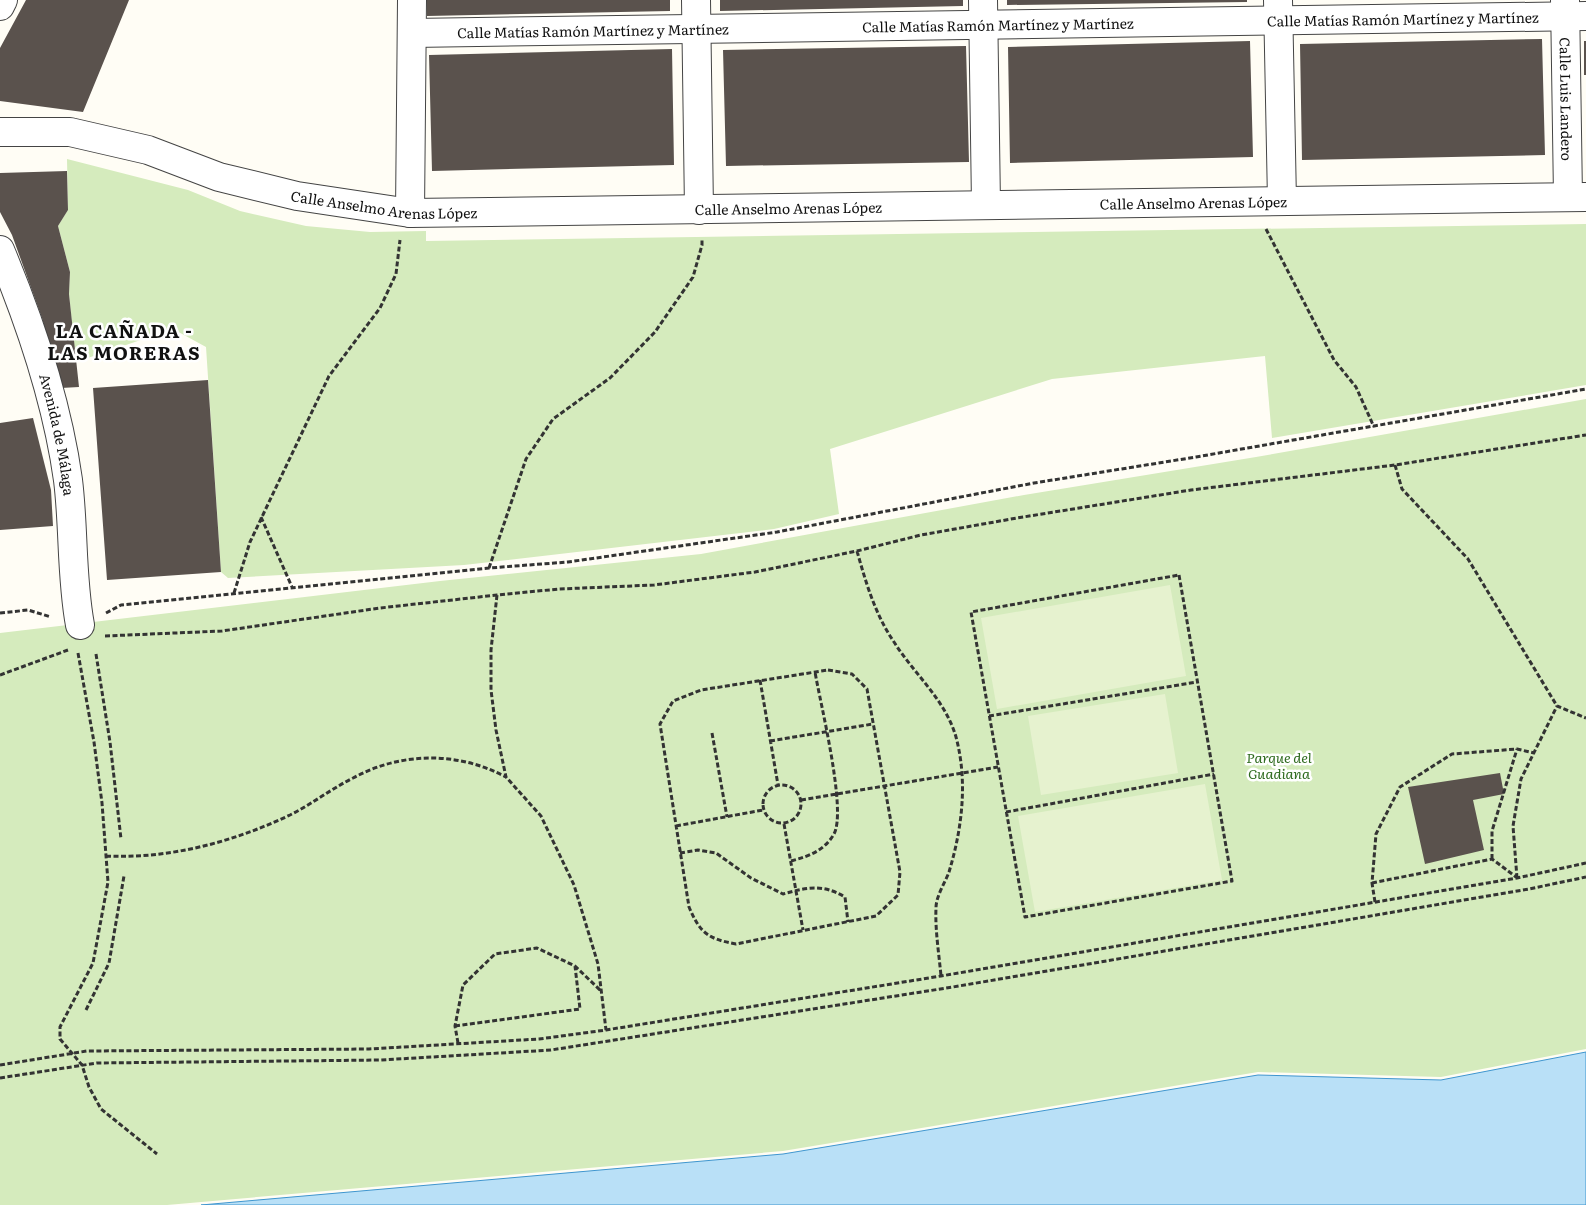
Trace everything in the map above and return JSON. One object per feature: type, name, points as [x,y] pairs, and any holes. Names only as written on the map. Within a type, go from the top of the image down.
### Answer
[{"type":"street","points":[[0,6],[3,0]]},
{"type":"street","points":[[410,214],[412,0]]},
{"type":"street","points":[[696,0],[699,210]]},
{"type":"street","points":[[1271,201],[1278,10]]},
{"type":"street","name":"Calle Matías Ramón Martínez y Martínez","points":[[412,33],[696,29],[983,12],[1572,11]]},
{"type":"street","name":"Calle Luis Landero","points":[[1572,11],[1577,197]]},
{"type":"street","points":[[983,12],[986,205]]},
{"type":"street","name":"Calle Anselmo Arenas López","points":[[0,132],[70,132],[148,150],[219,177],[297,196],[410,214],[1577,197]]},
{"type":"street","name":"Avenida de Málaga","points":[[0,250],[23,304],[60,435],[68,482],[76,600],[82,640]]},
{"type":"path","points":[[1271,201],[1266,231],[1334,360],[1356,387],[1374,427]]},
{"type":"path","points":[[489,568],[526,459],[554,419],[610,378],[623,365],[655,332],[693,277],[702,245],[699,210]]},
{"type":"path","points":[[234,593],[250,542],[329,376],[380,308],[396,274],[399,243],[410,214]]},
{"type":"path","points":[[82,640],[121,606],[292,587],[568,562],[777,532],[1034,483],[1374,427],[1586,389]]},
{"type":"path","points":[[0,675],[82,640],[108,635],[222,631],[380,608],[497,595],[558,589],[654,585],[755,572],[857,551],[921,535],[1190,490],[1395,465],[1586,435]]},
{"type":"path","points":[[1395,465],[1402,489],[1468,559],[1557,706],[1586,718]]},
{"type":"path","points":[[262,517],[292,587]]},
{"type":"path","points":[[857,551],[868,591],[877,614],[894,643],[932,690],[956,736],[962,773],[961,824],[949,873],[936,906],[941,976]]},
{"type":"path","points":[[1179,575],[1232,881],[1025,917],[989,716],[971,612],[1179,575]]},
{"type":"path","points":[[497,595],[491,650],[491,690],[496,730],[506,777]]},
{"type":"path","points":[[0,614],[28,610],[82,640]]},
{"type":"path","points":[[82,640],[108,882],[93,963],[60,1027],[60,1039],[82,1064],[88,1087],[101,1109],[157,1154]]},
{"type":"path","points":[[96,654],[110,742],[121,840]]},
{"type":"path","points":[[828,670],[852,674],[867,689],[900,872],[898,895],[876,916],[736,944],[714,940],[697,925],[689,907],[660,724],[673,702],[701,690],[760,680],[828,670]]},
{"type":"path","points":[[791,861],[811,855],[825,847],[835,832],[838,819],[837,794],[815,672]]},
{"type":"path","points":[[760,680],[778,785]]},
{"type":"path","points":[[989,716],[1197,682]]},
{"type":"path","points":[[1517,878],[1513,826],[1522,779],[1557,706]]},
{"type":"path","points":[[770,742],[873,724]]},
{"type":"path","points":[[712,733],[727,817]]},
{"type":"path","points":[[1374,902],[1372,882],[1376,834],[1400,788],[1452,754],[1517,749],[1534,753]]},
{"type":"path","points":[[1492,859],[1492,831],[1517,749]]},
{"type":"path","points":[[106,856],[171,853],[231,839],[292,814],[353,777],[396,760],[441,758],[488,767],[506,777],[541,816],[574,885],[598,964],[606,1030]]},
{"type":"path","points":[[801,800],[998,767]]},
{"type":"path","points":[[1006,812],[1214,774]]},
{"type":"path","points":[[778,785],[795,790],[801,800],[799,813],[795,818],[784,824],[771,820],[763,810],[764,797],[767,792],[778,785]]},
{"type":"path","points":[[676,826],[763,810]]},
{"type":"path","points":[[784,824],[803,930]]},
{"type":"path","points":[[680,853],[698,850],[716,852],[751,878],[783,894],[795,890],[829,888],[845,897],[848,922]]},
{"type":"path","points":[[1372,882],[1492,859],[1517,878]]},
{"type":"path","points":[[0,1065],[87,1051],[369,1049],[539,1039],[941,976],[1517,878],[1586,863]]},
{"type":"path","points":[[86,1010],[109,963],[124,876]]},
{"type":"path","points":[[0,1078],[82,1064],[381,1060],[551,1050],[953,987],[1529,888],[1586,876]]},
{"type":"path","points":[[458,1043],[455,1026],[463,985],[495,954],[537,948],[574,966],[602,992]]},
{"type":"path","points":[[455,1026],[580,1009],[574,966]]},
{"type":"green space","points":[[67,159],[188,190],[240,211],[306,226],[370,232],[426,231],[426,241],[1586,224],[1586,385],[1272,438],[1265,356],[1052,379],[830,449],[839,514],[774,529],[464,565],[228,578],[221,572],[206,347],[173,329],[76,362],[69,294],[70,272],[58,226],[68,210]]},
{"type":"green space","name":"Parque del Guadiana","points":[[1586,399],[1586,1049],[1441,1077],[1258,1072],[783,1151],[167,1205],[0,1205],[0,633],[440,581],[701,554],[1024,495],[1256,457]]},
{"type":"green space","points":[[1170,585],[1186,676],[997,709],[981,618]]},
{"type":"green space","points":[[1165,694],[1178,773],[1041,795],[1028,716]]},
{"type":"green space","points":[[1205,784],[1222,880],[1035,912],[1018,816]]},
{"type":"water","points":[[1586,1052],[1586,1205],[201,1205],[783,1154],[1258,1075],[1441,1080]]},
{"type":"building","points":[[26,0],[129,0],[83,112],[0,101],[0,48]]},
{"type":"building","points":[[427,0],[670,0],[670,11],[427,16]]},
{"type":"building","points":[[720,0],[963,0],[963,6],[720,11]]},
{"type":"building","points":[[1007,0],[1247,0],[1247,2],[1007,5]]},
{"type":"building","points":[[1542,39],[1545,155],[1302,160],[1300,44]]},
{"type":"building","points":[[1250,41],[1253,157],[1010,163],[1008,47]]},
{"type":"building","points":[[1584,41],[1586,41],[1586,75],[1584,75]]},
{"type":"building","points":[[966,46],[969,162],[726,166],[723,50]]},
{"type":"building","points":[[672,49],[674,165],[432,171],[429,55]]},
{"type":"building","points":[[67,171],[68,210],[58,226],[70,272],[69,294],[79,387],[61,388],[42,318],[12,235],[0,212],[0,173]]},
{"type":"building","points":[[208,380],[221,572],[107,580],[93,388]]},
{"type":"building","points":[[33,418],[51,490],[53,526],[0,530],[0,423]]},
{"type":"building","points":[[1500,773],[1504,794],[1473,800],[1484,850],[1425,864],[1408,787]]},
{"type":"district","name":"LA CAÑADA - LAS MORERAS","points":[[124,341]]}]
